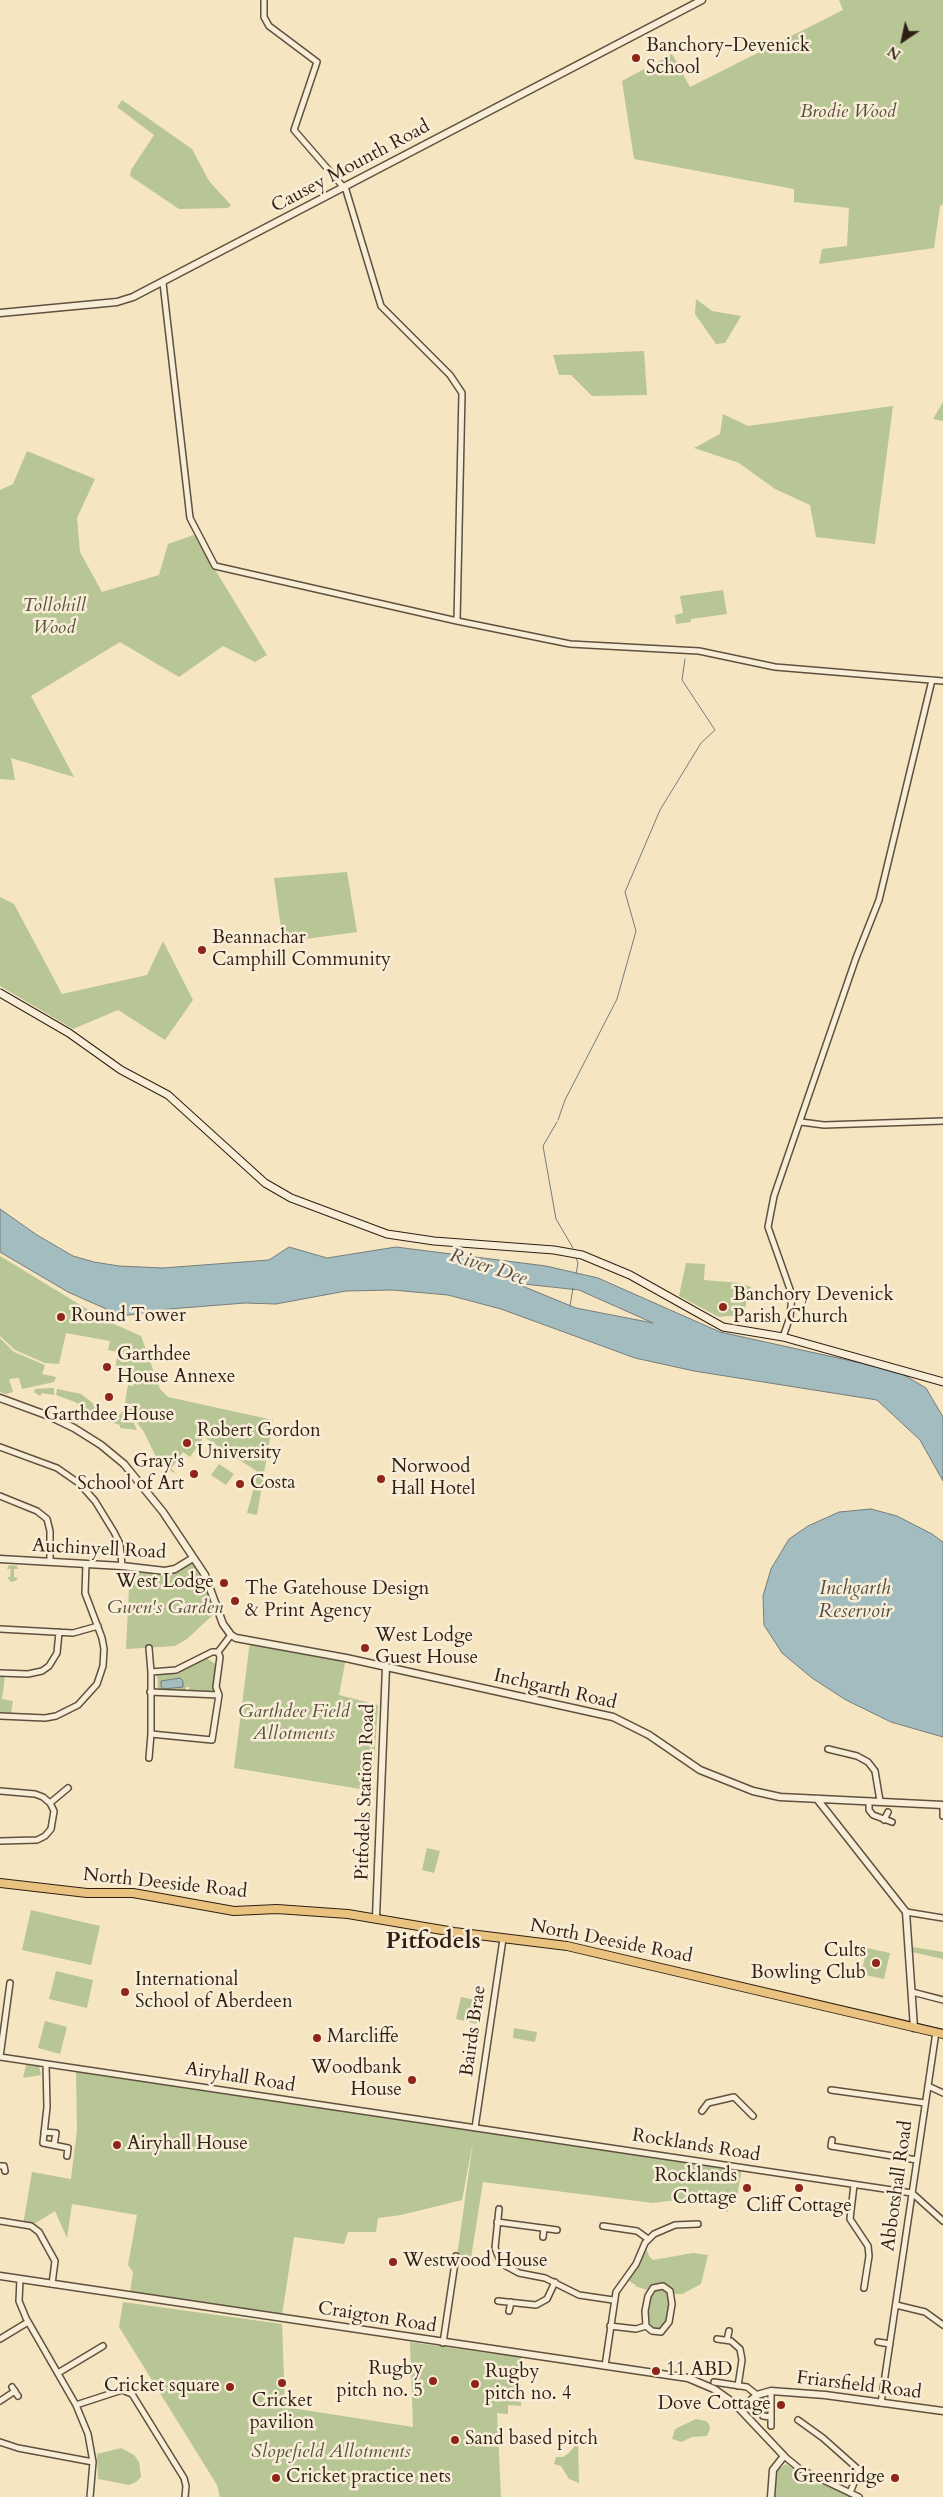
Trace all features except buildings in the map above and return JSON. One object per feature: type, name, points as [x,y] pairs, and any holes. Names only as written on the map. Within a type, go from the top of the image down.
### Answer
[{"type":"main road","points":[[0,993],[69,1033],[121,1070],[168,1094],[266,1183],[292,1198],[387,1234],[434,1241],[554,1250],[582,1255],[630,1275],[723,1327],[783,1337],[943,1382]]},
{"type":"main road","name":"North Deeside Road","points":[[0,1883],[87,1893],[139,1894],[234,1911],[314,1911],[376,1917],[503,1939],[567,1946],[939,2033]]},
{"type":"street","points":[[264,0],[264,17],[269,26],[317,62],[294,130],[345,188],[381,306],[450,375],[462,393],[457,621]]},
{"type":"street","name":"Causey Mounth Road","points":[[0,313],[117,302],[163,283],[702,0]]},
{"type":"street","points":[[163,283],[190,518],[215,566],[457,621],[570,644],[699,650],[775,667],[943,681]]},
{"type":"street","points":[[783,1337],[790,1317],[792,1295],[768,1227],[774,1196],[856,958],[879,900],[932,680]]},
{"type":"street","points":[[801,1122],[824,1125],[943,1121]]},
{"type":"street","points":[[0,1398],[58,1420],[91,1438],[114,1455],[154,1500],[210,1584],[217,1611],[234,1636],[218,1652],[212,1652],[176,1670],[151,1672]]},
{"type":"street","points":[[0,1447],[56,1468],[80,1484],[95,1501],[114,1532],[120,1544],[122,1566]]},
{"type":"street","points":[[0,1496],[37,1511],[46,1519],[50,1531],[50,1562]]},
{"type":"street","name":"Auchinyell Road","points":[[0,1559],[122,1566],[170,1571],[193,1558]]},
{"type":"street","points":[[0,1716],[45,1718],[70,1711],[85,1700],[97,1684],[103,1666],[103,1644],[85,1593],[86,1564]]},
{"type":"street","points":[[0,1629],[79,1632],[98,1626]]},
{"type":"street","points":[[0,1672],[28,1674],[42,1671],[49,1666],[57,1653],[58,1632]]},
{"type":"street","name":"Inchgarth Road","points":[[234,1636],[613,1717],[649,1735],[686,1762],[717,1778],[753,1791],[780,1797],[943,1805]]},
{"type":"street","points":[[149,1648],[151,1672],[149,1758]]},
{"type":"street","points":[[151,1734],[212,1740],[219,1695],[216,1687],[220,1657],[218,1652]]},
{"type":"street","name":"Pitfodels Station Road","points":[[376,1917],[386,1667]]},
{"type":"street","points":[[150,1692],[219,1695]]},
{"type":"street","points":[[828,1749],[857,1756],[868,1762],[875,1771],[880,1801]]},
{"type":"street","points":[[50,1803],[68,1788]]},
{"type":"street","points":[[0,1791],[35,1794],[50,1803],[54,1811],[54,1821],[45,1836],[36,1840],[0,1841]]},
{"type":"street","points":[[817,1799],[906,1912],[914,2028]]},
{"type":"street","points":[[869,1801],[871,1813],[892,1822]]},
{"type":"street","points":[[943,1805],[943,1816]]},
{"type":"street","points":[[884,1820],[888,1812]]},
{"type":"street","points":[[906,1912],[943,1918]]},
{"type":"street","name":"Bairds Brae","points":[[475,2128],[503,1939]]},
{"type":"street","points":[[0,2057],[10,1983]]},
{"type":"street","points":[[912,1992],[943,2000]]},
{"type":"street","name":"Abbotshall Road","points":[[881,2403],[925,2103],[939,2033]]},
{"type":"street","name":"Airyhall Road","points":[[0,2057],[216,2091],[475,2128]]},
{"type":"street","points":[[46,2064],[48,2107],[43,2143],[68,2148],[67,2156]]},
{"type":"street","points":[[928,2086],[943,2093]]},
{"type":"street","points":[[831,2090],[925,2103]]},
{"type":"street","points":[[702,2110],[708,2103],[734,2097],[753,2116]]},
{"type":"street","name":"Rocklands Road","points":[[475,2128],[912,2193]]},
{"type":"street","points":[[44,2132],[56,2133],[54,2145]]},
{"type":"street","points":[[832,2140],[831,2146],[917,2160]]},
{"type":"street","points":[[854,2185],[850,2219],[868,2246],[869,2256],[864,2288]]},
{"type":"street","points":[[912,2193],[943,2221]]},
{"type":"street","points":[[499,2209],[495,2248],[499,2258],[506,2266],[519,2273],[545,2278],[579,2295],[614,2300]]},
{"type":"street","points":[[0,2221],[31,2226],[39,2232],[55,2261],[52,2284]]},
{"type":"street","points":[[497,2222],[556,2230]]},
{"type":"street","points":[[605,2366],[614,2300],[620,2283],[636,2264],[648,2239],[660,2231],[675,2225],[698,2224]]},
{"type":"street","points":[[603,2226],[637,2231],[648,2239]]},
{"type":"street","points":[[542,2237],[544,2228]]},
{"type":"street","points":[[443,2343],[456,2256]]},
{"type":"street","name":"Craigton Road","points":[[0,2276],[697,2381],[714,2389],[741,2409],[784,2456]]},
{"type":"street","points":[[20,2279],[18,2301],[76,2405],[88,2434],[93,2462],[90,2496],[98,2497]]},
{"type":"street","points":[[498,2300],[536,2305],[547,2298],[555,2282]]},
{"type":"street","points":[[656,2286],[663,2286],[671,2295],[669,2322],[661,2332],[652,2331],[646,2326],[645,2311],[650,2292],[656,2286]]},
{"type":"street","points":[[510,2311],[511,2302]]},
{"type":"street","points":[[896,2305],[925,2312],[943,2325]]},
{"type":"street","points":[[0,2339],[28,2322]]},
{"type":"street","points":[[610,2326],[636,2329],[646,2326]]},
{"type":"street","points":[[727,2340],[729,2331]]},
{"type":"street","points":[[717,2339],[727,2340],[736,2344],[742,2354],[738,2386]]},
{"type":"street","points":[[878,2342],[890,2344]]},
{"type":"street","points":[[58,2373],[103,2346]]},
{"type":"street","points":[[714,2382],[751,2389],[757,2395]]},
{"type":"street","points":[[76,2405],[122,2390],[132,2394],[184,2478],[186,2486],[185,2497]]},
{"type":"street","points":[[0,2401],[15,2391]]},
{"type":"street","points":[[741,2409],[757,2395],[771,2391],[771,2426]]},
{"type":"street","name":"Friarsfield Road","points":[[771,2391],[943,2411]]},
{"type":"street","points":[[763,2416],[771,2417]]},
{"type":"street","points":[[798,2430],[800,2422],[823,2438],[859,2470],[850,2493]]},
{"type":"street","points":[[0,2442],[28,2450],[93,2462]]},
{"type":"street","points":[[770,2497],[774,2470],[784,2456],[800,2469],[859,2497]]},
{"type":"green space","name":"Brodie Wood","points":[[839,0],[943,0],[943,204],[940,206],[934,248],[819,264],[822,249],[847,246],[849,208],[794,202],[794,189],[634,159],[622,81],[672,54],[690,87],[843,10]]},
{"type":"green space","points":[[122,100],[192,149],[209,181],[231,205],[228,208],[179,209],[130,176],[131,170],[154,135],[117,107]]},
{"type":"green space","points":[[696,299],[712,311],[741,316],[725,343],[716,344],[695,314]]},
{"type":"green space","points":[[644,351],[647,395],[592,396],[571,375],[559,375],[553,355]]},
{"type":"green space","points":[[943,402],[943,421],[933,419]]},
{"type":"green space","points":[[893,406],[875,544],[816,537],[810,505],[775,489],[739,463],[694,448],[720,434],[723,414],[748,426]]},
{"type":"green space","name":"Tollohill Wood","points":[[27,451],[95,479],[77,518],[80,552],[102,592],[159,575],[168,544],[194,535],[267,655],[255,662],[223,646],[179,677],[120,642],[31,696],[74,777],[11,758],[15,780],[0,779],[0,490],[13,484]]},
{"type":"green space","points":[[723,590],[727,614],[691,619],[691,622],[676,624],[675,615],[683,613],[680,596]]},
{"type":"green space","points":[[347,872],[357,932],[283,942],[274,878]]},
{"type":"green space","points":[[0,897],[14,904],[62,994],[147,975],[163,941],[193,1000],[165,1040],[118,1010],[73,1029],[0,986]]},
{"type":"green space","points":[[0,1256],[105,1320],[141,1336],[160,1389],[168,1397],[273,1420],[257,1515],[247,1513],[258,1472],[204,1437],[190,1457],[183,1452],[171,1469],[174,1473],[158,1461],[144,1432],[128,1411],[128,1404],[125,1403],[128,1385],[133,1386],[135,1377],[127,1375],[127,1372],[115,1369],[118,1352],[108,1350],[110,1341],[66,1333],[59,1364],[45,1363],[15,1350],[0,1336]]},
{"type":"green space","points":[[686,1263],[705,1264],[704,1280],[740,1283],[751,1287],[744,1311],[738,1315],[719,1317],[679,1296]]},
{"type":"green space","points":[[0,1338],[14,1352],[45,1365],[42,1374],[56,1377],[54,1382],[22,1389],[19,1378],[9,1379],[13,1392],[6,1394],[0,1392]]},
{"type":"green space","points":[[54,1388],[54,1395],[42,1393],[40,1396],[34,1392],[35,1389]]},
{"type":"green space","points":[[57,1389],[81,1394],[103,1411],[120,1415],[122,1411],[133,1421],[137,1430],[120,1428],[120,1425],[104,1420],[75,1402],[56,1395]]},
{"type":"green space","points":[[219,1464],[234,1474],[226,1485],[211,1475]]},
{"type":"green space","name":"Gwen's Garden","points":[[193,1558],[205,1575],[217,1611],[187,1639],[175,1646],[126,1649],[130,1567],[165,1571]]},
{"type":"green space","points":[[9,1565],[17,1566],[18,1569],[14,1569],[14,1577],[18,1578],[11,1582],[7,1577],[10,1577],[11,1569],[7,1569]]},
{"type":"green space","name":"Garthdee Field Allotments","points":[[250,1641],[346,1658],[339,1695],[378,1705],[372,1791],[234,1768]]},
{"type":"green space","points":[[205,1657],[217,1665],[214,1691],[211,1693],[189,1691],[189,1687],[186,1687],[186,1690],[182,1692],[158,1690],[157,1673],[182,1670]]},
{"type":"green space","points":[[0,1675],[5,1676],[2,1699],[13,1701],[11,1713],[0,1712]]},
{"type":"green space","points":[[427,1848],[440,1851],[434,1873],[422,1870]]},
{"type":"green space","points":[[31,1910],[100,1926],[91,1965],[22,1950]]},
{"type":"green space","points":[[912,1947],[943,1952],[943,1959],[912,1952]]},
{"type":"green space","name":"Cults Bowling Club","points":[[867,1948],[890,1953],[884,1979],[861,1974]]},
{"type":"green space","points":[[56,1971],[93,1980],[87,2008],[49,1999]]},
{"type":"green space","points":[[461,1997],[483,2002],[477,2024],[456,2019]]},
{"type":"green space","points":[[45,2021],[67,2027],[60,2054],[38,2048]]},
{"type":"green space","points":[[514,2028],[537,2032],[535,2042],[513,2038]]},
{"type":"green space","points":[[26,2065],[39,2066],[41,2075],[23,2078]]},
{"type":"green space","points":[[76,2070],[742,2168],[737,2196],[727,2212],[712,2202],[692,2198],[653,2203],[483,2182],[471,2258],[457,2256],[473,2142],[462,2200],[401,2215],[378,2218],[376,2232],[348,2232],[344,2244],[294,2237],[282,2315],[130,2292],[133,2272],[128,2265],[137,2215],[72,2204],[67,2238],[55,2211],[31,2226],[23,2225],[32,2172],[71,2179],[77,2130]]},
{"type":"green space","points":[[646,2247],[649,2256],[653,2260],[693,2253],[708,2255],[701,2284],[682,2294],[675,2294],[671,2287],[662,2282],[651,2285],[647,2290],[635,2286],[627,2280],[639,2266]]},
{"type":"green space","points":[[660,2288],[668,2292],[669,2307],[665,2325],[660,2330],[652,2329],[649,2326],[647,2313],[653,2291]]},
{"type":"green space","name":"Slopefield Allotments","points":[[123,2302],[282,2324],[285,2407],[413,2427],[410,2342],[495,2354],[495,2350],[521,2354],[521,2406],[508,2405],[508,2414],[497,2413],[501,2497],[220,2497],[217,2485],[119,2327]]},
{"type":"green space","points":[[696,2419],[706,2421],[709,2424],[710,2429],[707,2436],[692,2437],[681,2442],[672,2439],[675,2429]]},
{"type":"green space","points":[[578,2442],[579,2483],[569,2479],[561,2466],[554,2464],[556,2457],[563,2457],[569,2453]]},
{"type":"green space","points":[[121,2448],[134,2455],[139,2462],[141,2477],[129,2485],[98,2479],[97,2454]]},
{"type":"green space","points":[[786,2464],[798,2472],[852,2497],[774,2497],[776,2471]]},
{"type":"water","name":"River Dee","points":[[0,1209],[37,1235],[73,1256],[119,1266],[163,1268],[269,1260],[289,1247],[327,1258],[396,1247],[546,1266],[598,1278],[720,1332],[897,1371],[926,1388],[943,1417],[943,1481],[920,1440],[877,1400],[694,1371],[635,1358],[501,1309],[448,1295],[392,1290],[346,1291],[276,1304],[245,1303],[169,1309],[122,1316],[68,1292],[0,1252]],"holes":[[[515,1283],[579,1290],[653,1323],[576,1308]]]},
{"type":"water","name":"Inchgarth Reservoir","points":[[871,1509],[897,1516],[932,1534],[943,1542],[943,1737],[891,1722],[846,1700],[812,1678],[782,1653],[764,1625],[763,1596],[771,1569],[789,1539],[808,1526],[839,1512]]},
{"type":"water","points":[[180,1678],[183,1681],[183,1687],[163,1689],[161,1686],[161,1681]]},
{"type":"water","points":[[763,2397],[766,2413],[760,2415],[751,2405]]},
{"type":"waterway","points":[[558,1120],[565,1100],[617,999],[636,931],[625,892],[660,810],[701,743],[715,730],[682,680],[685,659]]},
{"type":"waterway","points":[[557,1122],[543,1146],[556,1219],[573,1248]]},
{"type":"waterway","points":[[576,1258],[578,1263],[576,1274]]},
{"type":"waterway","points":[[570,1306],[573,1288]]},
{"type":"place","name":"Banchory-Devenick School","points":[[636,58]]},
{"type":"place","name":"Beannachar Camphill Community","points":[[202,950]]},
{"type":"place","name":"Banchory Devenick Parish Church","points":[[723,1307]]},
{"type":"place","name":"Round Tower","points":[[61,1317]]},
{"type":"place","name":"Garthdee House Annexe","points":[[107,1367]]},
{"type":"place","name":"Garthdee House","points":[[109,1397]]},
{"type":"place","name":"Robert Gordon University","points":[[187,1443]]},
{"type":"place","name":"Gray's School of Art","points":[[194,1474]]},
{"type":"place","name":"Norwood Hall Hotel","points":[[381,1479]]},
{"type":"place","name":"Costa","points":[[240,1484]]},
{"type":"place","name":"West Lodge","points":[[224,1583]]},
{"type":"place","name":"The Gatehouse Design & Print Agency","points":[[235,1601]]},
{"type":"place","name":"West Lodge Guest House","points":[[365,1648]]},
{"type":"place","name":"Cults Bowling Club","points":[[876,1963]]},
{"type":"place","name":"International School of Aberdeen","points":[[125,1992]]},
{"type":"place","name":"Marcliffe","points":[[317,2038]]},
{"type":"place","name":"Woodbank House","points":[[412,2080]]},
{"type":"place","name":"Airyhall House","points":[[117,2145]]},
{"type":"place","name":"Rocklands Cottage","points":[[747,2188]]},
{"type":"place","name":"Cliff Cottage","points":[[799,2188]]},
{"type":"place","name":"Westwood House","points":[[393,2262]]},
{"type":"place","name":"11 ABD","points":[[656,2371]]},
{"type":"place","name":"Rugby pitch no. 5","points":[[433,2381]]},
{"type":"place","name":"Cricket pavilion","points":[[282,2383]]},
{"type":"place","name":"Rugby pitch no. 4","points":[[475,2384]]},
{"type":"place","name":"Cricket square","points":[[230,2387]]},
{"type":"place","name":"Dove Cottage","points":[[781,2405]]},
{"type":"place","name":"Sand based pitch","points":[[455,2440]]},
{"type":"place","name":"Cricket practice nets","points":[[276,2478]]},
{"type":"place","name":"Greenridge","points":[[895,2478]]},
{"type":"district","name":"Pitfodels","points":[[433,1942]]}]
